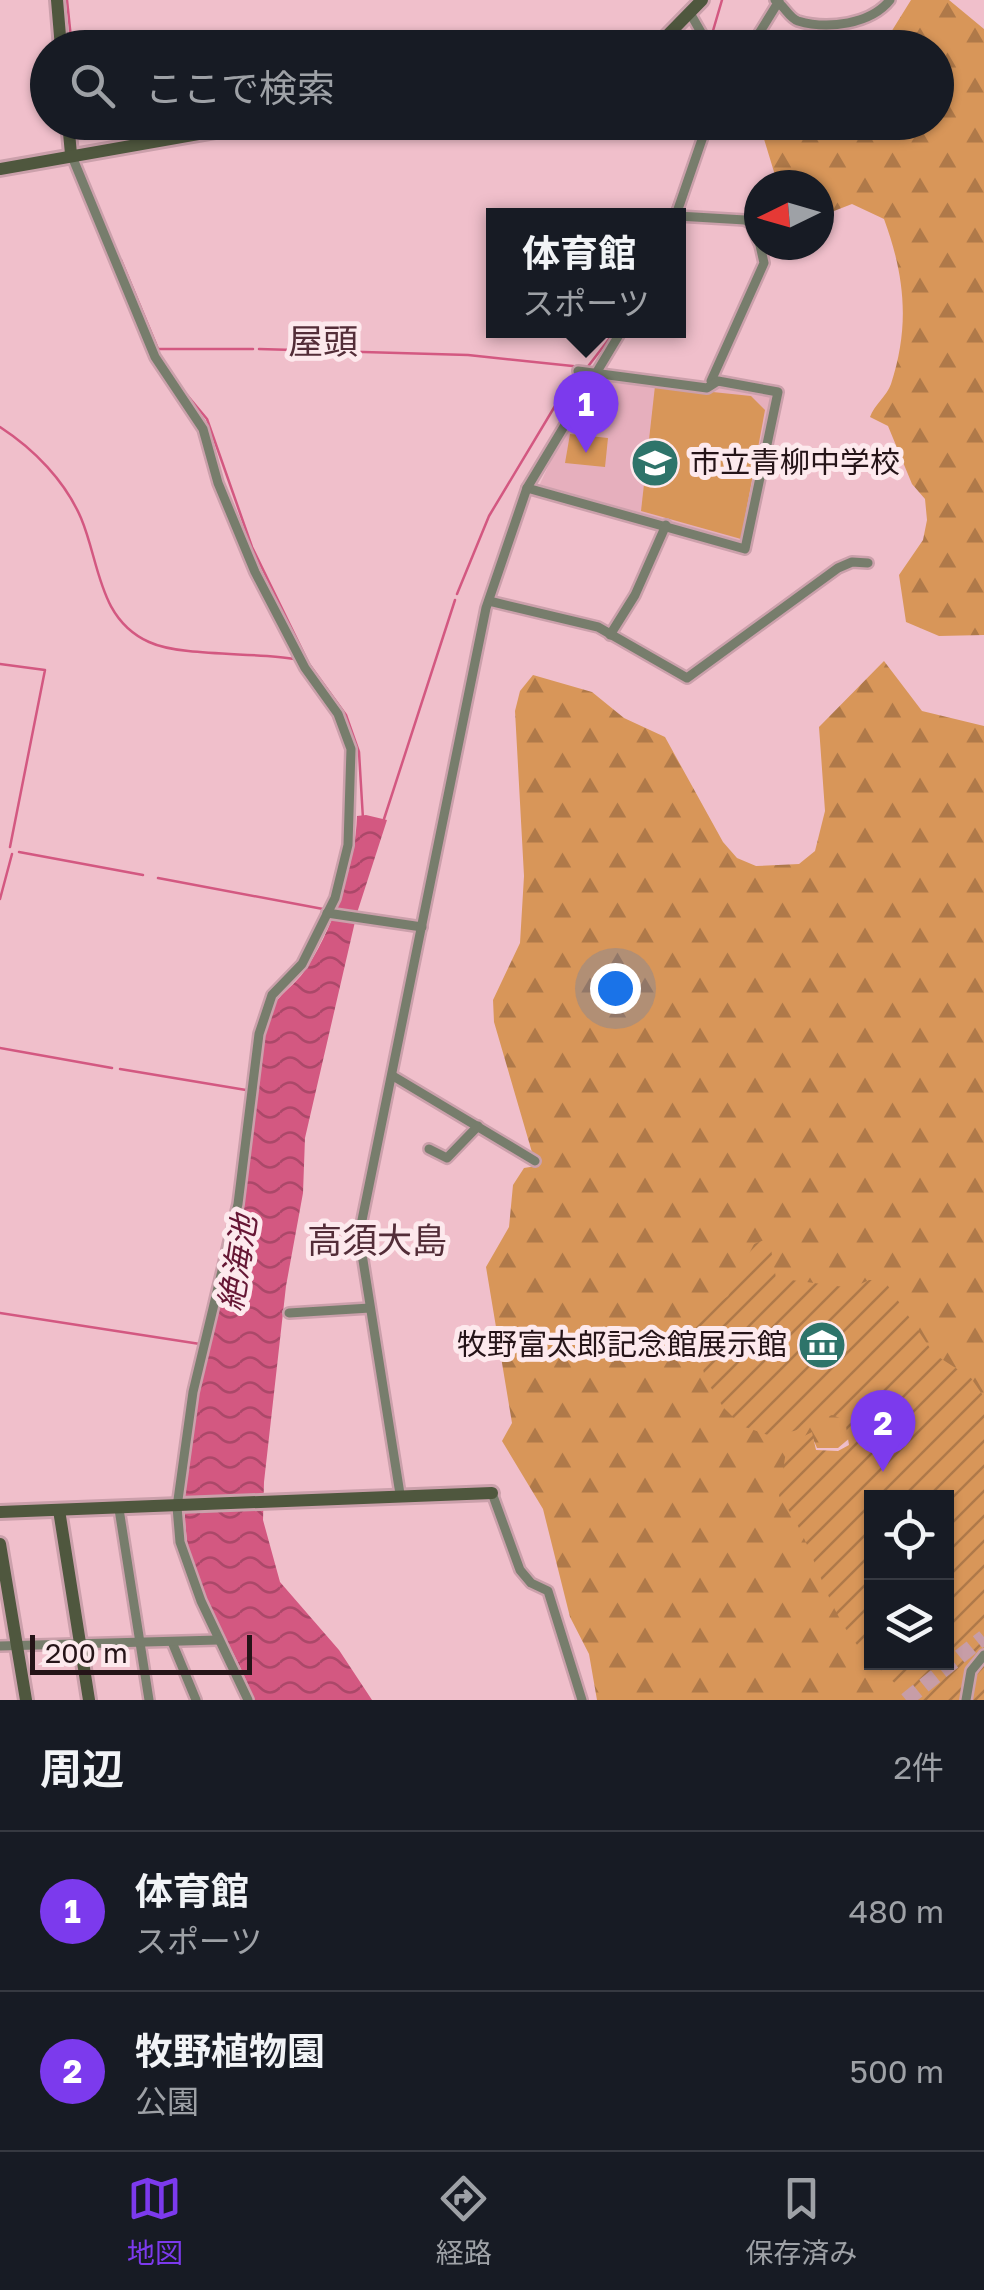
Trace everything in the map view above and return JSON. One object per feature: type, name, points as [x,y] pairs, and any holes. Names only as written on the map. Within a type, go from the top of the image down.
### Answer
[{"type":"street","points":[[57,0],[60,30]]},
{"type":"street","points":[[674,30],[702,0]]},
{"type":"street","points":[[761,30],[778,1],[795,21],[826,25],[870,18],[890,0]]},
{"type":"street","points":[[690,14],[699,30]]},
{"type":"street","points":[[70,140],[72,154],[155,357],[203,429],[218,483],[255,572],[305,668],[338,714],[351,749],[348,845],[329,914],[302,964],[276,988],[264,1017],[253,1064],[238,1204],[195,1382],[180,1508],[180,1542],[218,1640],[248,1700]]},
{"type":"street","points":[[0,169],[158,140]]},
{"type":"street","points":[[680,208],[702,140]]},
{"type":"street","points":[[686,217],[744,220]]},
{"type":"street","points":[[588,371],[707,388],[763,260]]},
{"type":"street","points":[[400,1494],[359,1235],[489,601],[508,531],[588,371],[615,338]]},
{"type":"street","points":[[527,488],[745,549],[778,392],[711,382]]},
{"type":"street","points":[[610,635],[635,595],[666,525]]},
{"type":"street","points":[[489,601],[598,627],[687,678],[838,568],[852,562],[868,563]]},
{"type":"street","points":[[329,914],[422,927]]},
{"type":"street","points":[[393,1076],[535,1161]]},
{"type":"street","points":[[429,1149],[447,1158],[478,1126]]},
{"type":"street","points":[[289,1312],[370,1308]]},
{"type":"street","points":[[0,1512],[492,1493],[520,1570],[531,1583],[548,1591],[582,1700]]},
{"type":"street","points":[[119,1509],[149,1700]]},
{"type":"street","points":[[59,1510],[89,1700]]},
{"type":"street","points":[[0,1544],[4,1593],[26,1700]]},
{"type":"street","points":[[0,1646],[218,1640]]},
{"type":"street","points":[[172,1642],[196,1700]]},
{"type":"street","points":[[966,1700],[972,1668],[984,1655]]},
{"type":"shaded area","name":"市立青柳中学校","points":[[601,379],[708,390],[718,383],[775,392],[745,543],[538,488],[565,431]]},
{"type":"green space","points":[[911,0],[949,0],[984,29],[984,635],[939,636],[906,622],[899,575],[923,540],[927,520],[925,499],[912,484],[888,426],[870,417],[891,384],[903,321],[897,261],[884,219],[852,204],[834,211],[834,170],[773,170],[764,140],[954,140],[954,30],[892,30]]},
{"type":"green space","points":[[655,386],[751,396],[765,410],[741,539],[641,511]]},
{"type":"green space","points":[[570,434],[608,438],[605,467],[565,463]]},
{"type":"green space","points":[[884,661],[922,711],[984,726],[984,1516],[954,1498],[954,1490],[940,1490],[851,1437],[838,1448],[817,1448],[811,1434],[864,1623],[864,1670],[897,1670],[950,1700],[597,1700],[589,1654],[570,1617],[543,1509],[502,1441],[512,1423],[486,1267],[509,1227],[513,1185],[524,1168],[536,1166],[494,1022],[493,1000],[520,943],[524,876],[515,711],[520,691],[533,675],[592,692],[624,718],[665,737],[723,842],[737,858],[756,866],[799,864],[815,851],[825,811],[819,727]]},
{"type":"green space","points":[[769,1238],[776,1278],[852,1288],[869,1280],[884,1280],[934,1354],[971,1378],[984,1397],[984,1700],[913,1700],[881,1670],[954,1670],[954,1490],[864,1490],[864,1653],[830,1600],[804,1537],[779,1496],[787,1445],[812,1432],[816,1450],[838,1451],[849,1445],[845,1420],[832,1415],[794,1431],[768,1435],[742,1426],[723,1407],[705,1378],[700,1355],[685,1327],[728,1296],[754,1244]]},
{"type":"water","name":"絶海池","points":[[357,816],[387,820],[357,913],[305,1138],[303,1193],[286,1286],[263,1520],[280,1582],[339,1650],[372,1700],[253,1700],[201,1593],[189,1554],[185,1513],[190,1432],[237,1233],[268,1015],[303,973],[323,939],[347,876]]},
{"type":"waterway","points":[[67,0],[70,30]]},
{"type":"waterway","points":[[713,30],[722,0]]},
{"type":"waterway","points":[[673,208],[690,162]]},
{"type":"waterway","points":[[121,260],[158,349],[253,349]]},
{"type":"waterway","points":[[586,369],[610,338]]},
{"type":"waterway","points":[[259,349],[468,355],[582,367]]},
{"type":"waterway","points":[[457,594],[489,516],[558,401],[582,375]]},
{"type":"waterway","points":[[177,383],[207,419],[252,547],[309,664],[346,715],[359,752],[363,819]]},
{"type":"waterway","points":[[0,427],[25,445],[66,491],[81,518],[110,605],[132,632],[149,642],[180,650],[294,659]]},
{"type":"waterway","points":[[384,819],[455,600]]},
{"type":"waterway","points":[[0,664],[45,670],[10,847]]},
{"type":"waterway","points":[[19,852],[143,875]]},
{"type":"waterway","points":[[0,899],[12,854]]},
{"type":"waterway","points":[[158,878],[323,909]]},
{"type":"waterway","points":[[0,1048],[112,1068]]},
{"type":"waterway","points":[[120,1069],[246,1090]]},
{"type":"waterway","points":[[0,1313],[200,1344]]},
{"type":"tunnel","points":[[906,1700],[984,1637]]},
{"type":"place","name":"体育館","points":[[586,453]]},
{"type":"place","name":"市立青柳中学校","points":[[655,463]]},
{"type":"place","name":"牧野富太郎記念館展示館","points":[[822,1345]]},
{"type":"place","name":"牧野植物園","points":[[883,1472]]},
{"type":"district","name":"屋頭","points":[[323,342]]},
{"type":"district","name":"高須大島","points":[[377,1241]]}]
